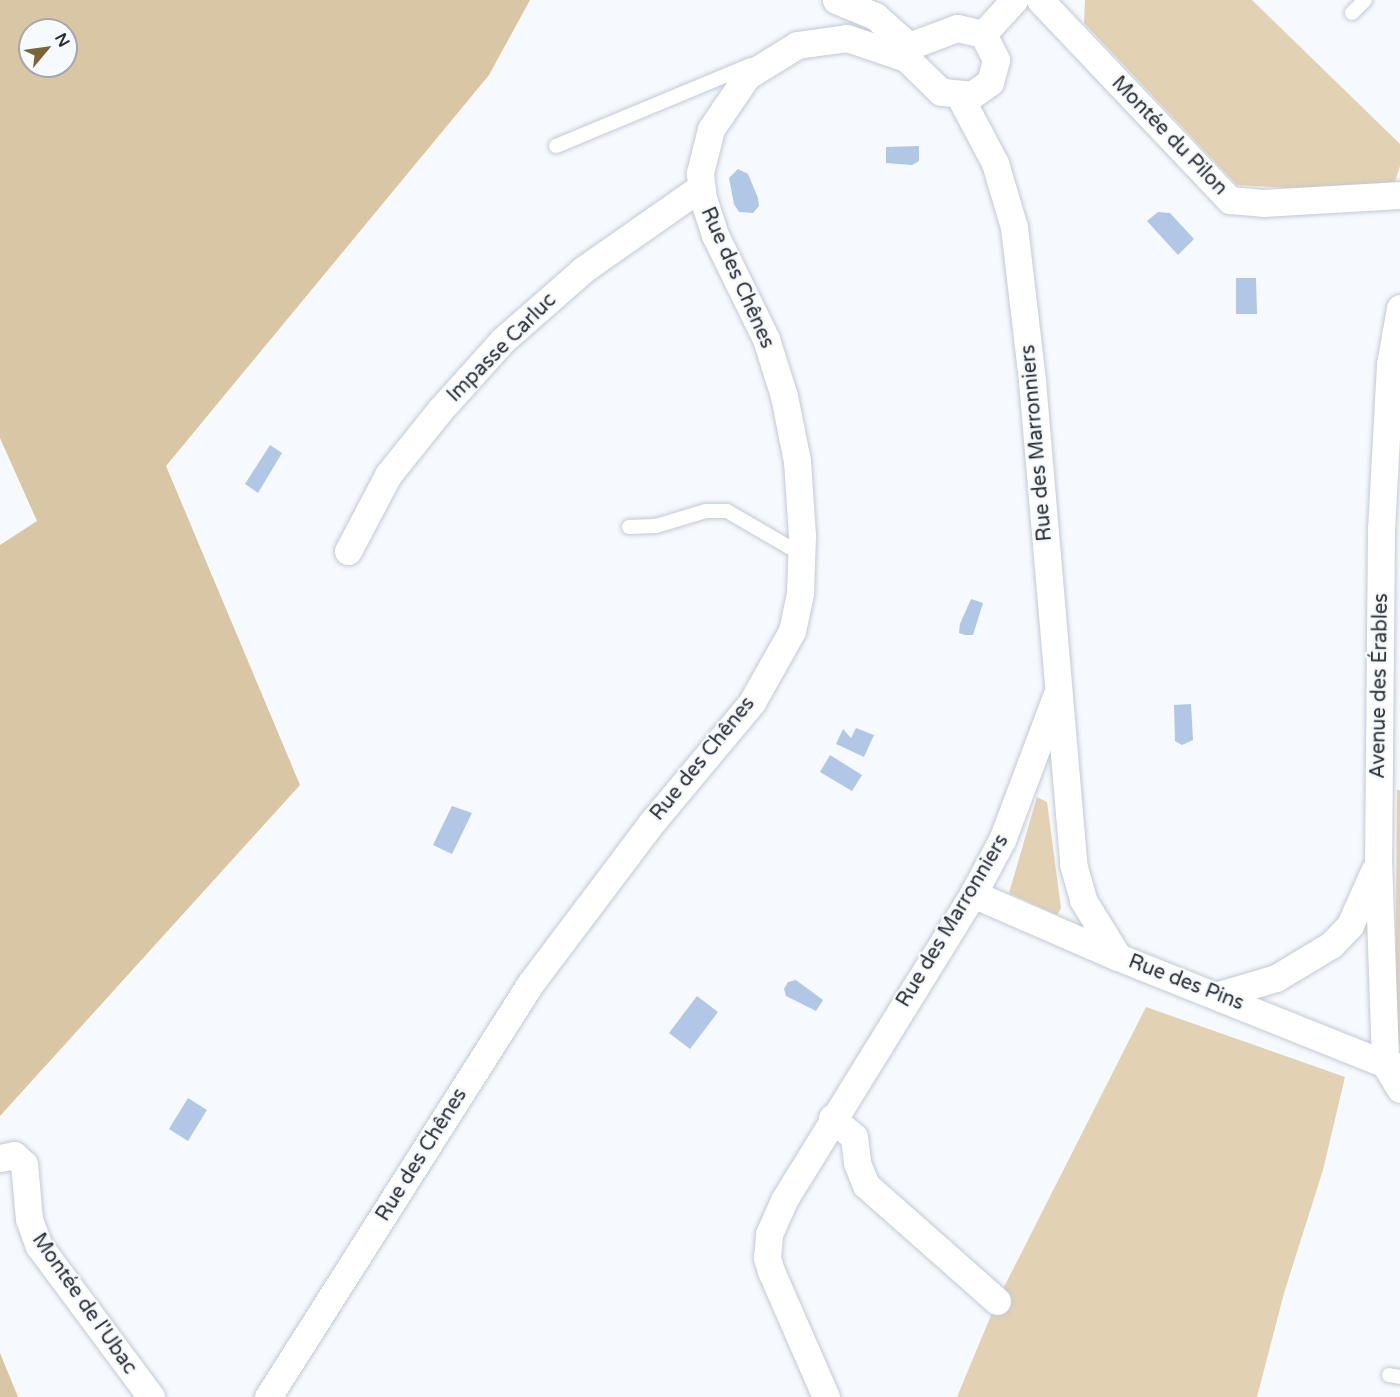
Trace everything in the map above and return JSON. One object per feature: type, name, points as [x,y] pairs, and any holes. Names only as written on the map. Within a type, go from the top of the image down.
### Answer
[{"type":"street","points":[[836,0],[875,16],[941,92],[960,97],[982,91],[995,72],[994,49],[983,34],[957,28],[907,52]]},
{"type":"street","name":"Montée du Pilon","points":[[1040,0],[1230,200],[1263,203],[1400,195]]},
{"type":"street","points":[[983,34],[1009,2]]},
{"type":"street","name":"Rue des Chênes","points":[[268,1397],[530,984],[653,821],[752,702],[792,631],[800,593],[800,484],[784,396],[766,339],[715,235],[701,187],[702,157],[719,112],[747,75],[770,58],[797,45],[832,38],[858,40],[907,52]]},
{"type":"street","name":"Rue des Marronniers","points":[[826,1397],[771,1271],[767,1245],[784,1200],[832,1118],[973,894],[1006,833],[1060,685],[1017,245],[994,163],[960,97]]},
{"type":"street","name":"Impasse Carluc","points":[[348,551],[388,475],[440,410],[503,340],[584,269],[701,187]]},
{"type":"street","name":"Avenue des Érables","points":[[1393,1066],[1378,859],[1381,528],[1390,364],[1400,308]]},
{"type":"street","points":[[1060,685],[1066,777],[1078,887],[1087,909],[1118,957]]},
{"type":"street","points":[[1025,778],[1066,777]]},
{"type":"street","points":[[1220,995],[1276,978],[1331,945],[1360,907],[1378,859]]},
{"type":"street","name":"Rue des Pins","points":[[973,894],[1118,957],[1220,995],[1393,1066]]},
{"type":"street","points":[[1393,1066],[1400,1089]]},
{"type":"street","points":[[832,1118],[854,1137],[859,1172],[866,1185],[997,1301]]},
{"type":"street","name":"Montée de l'Ubac","points":[[0,1158],[14,1155],[24,1164],[29,1219],[39,1246],[151,1397]]},
{"type":"lane","points":[[1352,13],[1365,0]]},
{"type":"lane","points":[[556,146],[770,58]]},
{"type":"lane","points":[[629,527],[656,526],[706,511],[727,511],[801,554]]},
{"type":"shaded area","points":[[0,0],[530,0],[489,75],[166,466],[300,785],[0,1116],[0,545],[37,521],[0,438]]},
{"type":"shaded area","points":[[1085,0],[1252,0],[1400,144],[1400,166],[1394,185],[1328,190],[1237,185],[1084,23]]},
{"type":"shaded area","points":[[1397,790],[1400,790],[1400,1045],[1395,1038]]},
{"type":"shaded area","points":[[1037,797],[1047,802],[1061,908],[1057,915],[1009,893]]},
{"type":"shaded area","points":[[1146,1007],[1345,1077],[1323,1170],[1284,1293],[1257,1397],[957,1397],[997,1301]]},
{"type":"shaded area","points":[[0,1353],[18,1397],[0,1397]]},
{"type":"water","points":[[919,146],[919,161],[912,165],[886,163],[886,147]]},
{"type":"water","points":[[738,169],[748,174],[758,198],[759,206],[753,213],[739,212],[734,204],[729,178]]},
{"type":"water","points":[[1158,212],[1170,213],[1194,239],[1178,255],[1147,221]]},
{"type":"water","points":[[1236,278],[1256,278],[1257,314],[1236,314]]},
{"type":"water","points":[[270,445],[282,453],[258,493],[245,484]]},
{"type":"water","points":[[971,599],[983,603],[973,635],[965,635],[959,633],[960,624]]},
{"type":"water","points":[[1191,704],[1193,740],[1182,745],[1175,741],[1174,705]]},
{"type":"water","points":[[856,728],[874,735],[864,757],[836,744],[843,729],[851,738]]},
{"type":"water","points":[[830,755],[862,775],[852,791],[820,772]]},
{"type":"water","points":[[452,806],[472,813],[452,854],[433,845]]},
{"type":"water","points":[[796,980],[823,1000],[816,1011],[786,996],[784,989],[788,982]]},
{"type":"water","points":[[697,996],[718,1012],[690,1049],[669,1033]]},
{"type":"water","points":[[188,1098],[207,1110],[188,1141],[169,1129]]}]
